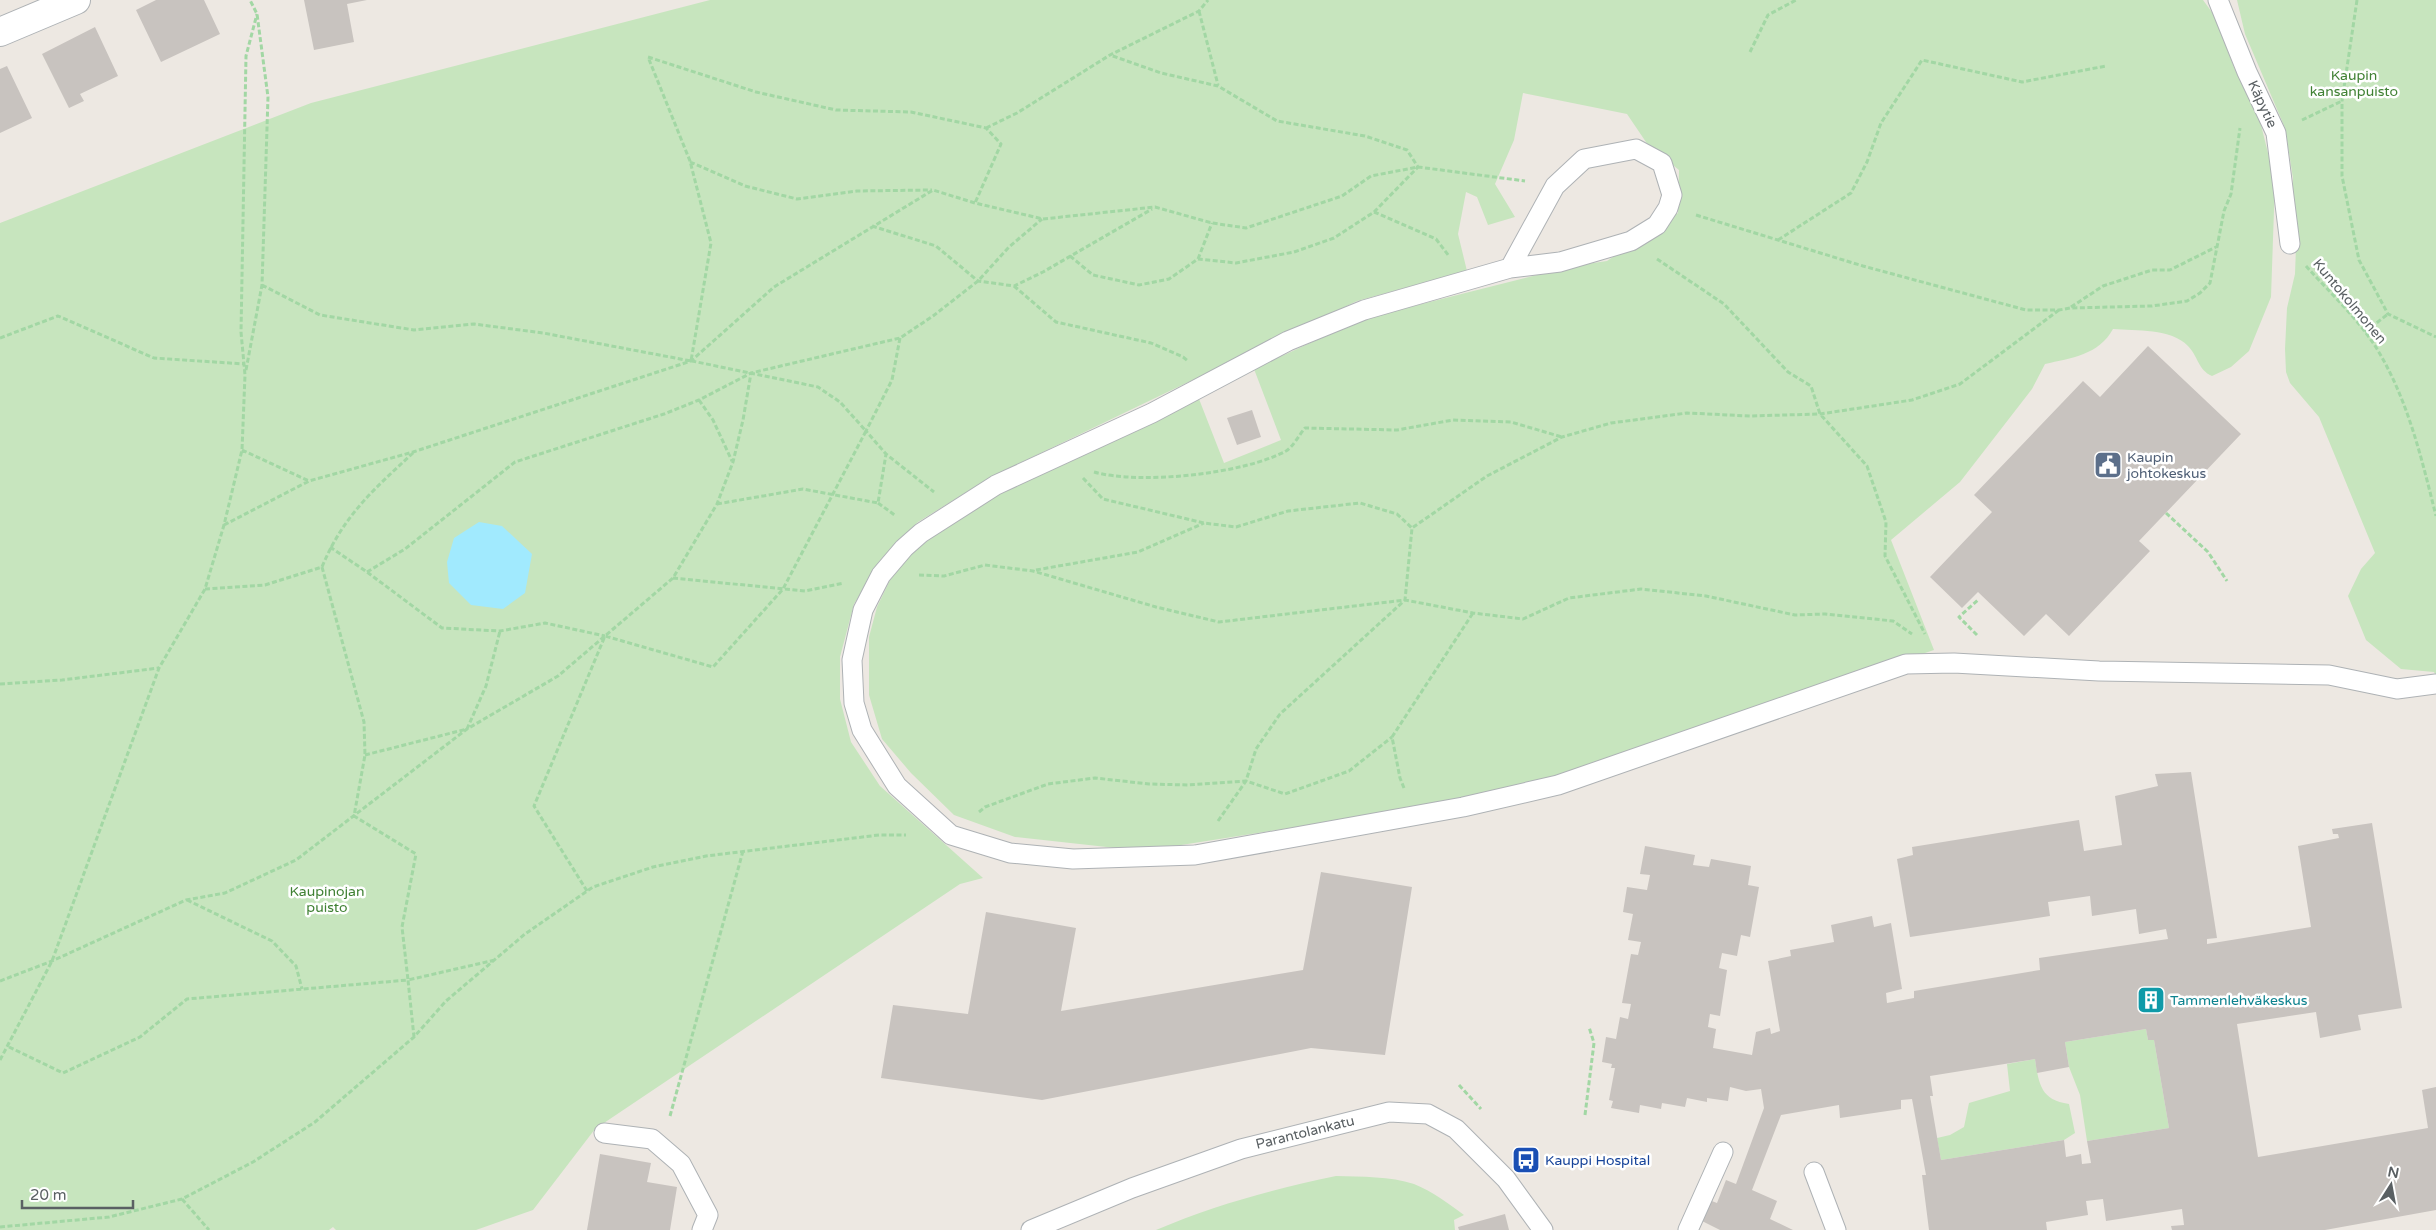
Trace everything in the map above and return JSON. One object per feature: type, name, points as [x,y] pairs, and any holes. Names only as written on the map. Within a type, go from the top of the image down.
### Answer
[{"type":"street","points":[[0,32],[76,0]]},
{"type":"lane","name":"Käpytie","points":[[2218,0],[2247,72],[2276,134],[2290,244]]},
{"type":"lane","points":[[1510,268],[1555,186],[1584,159],[1636,149],[1662,163],[1672,195],[1668,208],[1657,225],[1632,241],[1560,262],[1510,268],[1364,310],[1288,342],[1152,413],[996,485],[956,510],[904,548],[882,575],[863,610],[852,660],[854,703],[862,730],[897,786],[951,835],[1010,853],[1073,859],[1195,854],[1418,815],[1558,785],[1932,656],[2099,670],[2329,675],[2396,688],[2436,684]]},
{"type":"lane","name":"Parantolankatu","points":[[1031,1230],[1132,1188],[1242,1149],[1389,1112],[1428,1114],[1456,1128],[1506,1178],[1543,1230]]},
{"type":"lane","points":[[604,1133],[652,1139],[681,1164],[708,1215],[702,1230]]},
{"type":"lane","points":[[1688,1230],[1723,1152]]},
{"type":"lane","points":[[1814,1172],[1836,1230]]},
{"type":"path","points":[[245,375],[262,285],[268,97],[257,14],[250,0]]},
{"type":"path","points":[[986,128],[1017,113],[1110,55],[1199,11],[1208,0]]},
{"type":"path","points":[[1750,52],[1768,15],[1796,0]]},
{"type":"path","points":[[2357,0],[2342,101],[2342,176],[2359,260],[2388,314],[2436,337]]},
{"type":"path","points":[[1199,11],[1218,86]]},
{"type":"path","points":[[0,1060],[9,1047],[52,961],[159,668],[205,589],[224,525],[242,450],[245,375],[241,332],[246,56],[257,14]]},
{"type":"path","points":[[1110,55],[1161,73],[1218,86],[1277,121],[1365,136],[1407,150],[1418,167]]},
{"type":"path","points":[[691,361],[711,243],[690,161],[648,57],[756,92],[836,110],[911,112],[986,128],[1001,144],[975,203]]},
{"type":"path","points":[[1778,240],[1851,193],[1867,162],[1881,123],[1922,60],[2022,82],[2106,66]]},
{"type":"path","points":[[2276,134],[2342,101]]},
{"type":"path","points":[[1668,208],[1706,217],[1918,282],[2026,310],[2152,306],[2187,301],[2200,293],[2210,283],[2224,211],[2231,194],[2241,123]]},
{"type":"path","points":[[690,161],[745,186],[797,199],[857,191],[933,190],[975,203],[1043,219],[1155,208],[1212,223],[1246,228],[1342,196],[1371,176],[1418,167],[1555,186]]},
{"type":"path","points":[[1198,259],[1236,263],[1294,252],[1334,238],[1374,212],[1418,167]]},
{"type":"path","points":[[224,525],[309,481],[413,452],[691,361],[774,287],[933,190]]},
{"type":"path","points":[[1014,286],[1043,272],[1155,208]]},
{"type":"path","points":[[1374,212],[1436,239],[1468,281]]},
{"type":"path","points":[[367,572],[404,548],[515,462],[699,400],[751,373],[900,338],[933,316],[978,281],[1009,248],[1043,219]]},
{"type":"path","points":[[1070,256],[1093,275],[1139,285],[1168,279],[1198,259],[1212,223]]},
{"type":"path","points":[[872,226],[936,246],[978,281],[1014,286],[1056,322],[1151,343],[1183,356],[1211,381]]},
{"type":"path","points":[[1632,241],[1724,304],[1788,372],[1811,386],[1820,414],[1867,466],[1886,522],[1885,556],[1932,656]]},
{"type":"path","name":"Kuntokolmonen","points":[[2290,244],[2365,332],[2380,354],[2411,424],[2436,516]]},
{"type":"path","points":[[2070,308],[2103,286],[2152,270],[2170,270],[2216,247]]},
{"type":"path","points":[[262,285],[320,315],[414,330],[474,324],[543,333],[818,387],[840,402],[886,454],[956,510]]},
{"type":"path","points":[[1195,854],[1246,781],[1256,749],[1280,714],[1405,600],[1412,528],[1487,476],[1562,437],[1611,423],[1687,413],[1750,416],[1820,414],[1912,400],[1960,384],[2059,310]]},
{"type":"path","points":[[2365,332],[2388,314]]},
{"type":"path","points":[[0,338],[58,316],[154,358],[244,364]]},
{"type":"path","points":[[330,547],[442,628],[500,631],[545,623],[605,636],[713,667],[783,589],[892,380],[900,338]]},
{"type":"path","points":[[0,981],[52,961],[186,900],[225,893],[296,860],[467,729],[558,676],[672,578],[717,504],[732,462],[743,420],[751,373]]},
{"type":"path","points":[[699,400],[712,420],[732,462]]},
{"type":"path","points":[[1064,454],[1083,469],[1102,474],[1167,478],[1240,468],[1287,451],[1305,428],[1397,430],[1453,420],[1511,422],[1562,437]]},
{"type":"path","points":[[242,450],[309,481]]},
{"type":"path","points":[[354,816],[365,755],[364,722],[322,566],[330,547],[359,504],[413,452]]},
{"type":"path","points":[[717,504],[803,490],[878,503],[886,454]]},
{"type":"path","points":[[1064,454],[1103,499],[1204,523],[1236,527],[1288,511],[1360,503],[1398,514],[1412,528]]},
{"type":"path","points":[[2166,513],[2208,552],[2227,581]]},
{"type":"path","points":[[1033,571],[1138,552],[1204,523]]},
{"type":"path","points":[[672,578],[805,591],[882,575],[944,576],[985,564],[1033,571],[1156,607],[1219,622],[1405,600],[1473,613],[1523,619],[1569,598],[1641,589],[1706,596],[1795,615],[1825,614],[1892,621],[1932,656]]},
{"type":"path","points":[[205,589],[265,585],[322,566]]},
{"type":"path","points":[[0,1227],[108,1217],[182,1199],[253,1162],[315,1122],[414,1037],[446,1001],[525,934],[593,887],[653,867],[706,856],[879,835],[951,835],[985,807],[1048,784],[1095,778],[1159,784],[1246,781],[1285,794],[1349,771],[1392,737],[1473,613]]},
{"type":"path","points":[[467,729],[486,686],[500,631]]},
{"type":"path","points":[[587,891],[534,806],[605,636]]},
{"type":"path","points":[[0,684],[62,680],[159,668]]},
{"type":"path","points":[[365,755],[467,729]]},
{"type":"path","points":[[1392,737],[1400,778],[1418,815]]},
{"type":"path","points":[[354,816],[416,854],[402,927],[414,1037]]},
{"type":"path","points":[[662,1147],[743,851]]},
{"type":"path","points":[[186,900],[272,941],[296,966],[302,989]]},
{"type":"path","points":[[9,1047],[63,1073],[140,1037],[187,999],[408,980],[496,960]]},
{"type":"path","points":[[1585,1115],[1594,1044],[1590,1027]]},
{"type":"path","points":[[1459,1085],[1482,1111]]},
{"type":"path","points":[[182,1199],[210,1230]]},
{"type":"green space","name":"Kaupinojan puisto","points":[[710,0],[2203,0],[2214,15],[2235,70],[2257,109],[2275,181],[2271,297],[2249,351],[2231,367],[2212,376],[2201,367],[2191,350],[2181,340],[2163,333],[2142,331],[2113,329],[2100,345],[2092,350],[2074,357],[2045,364],[2032,389],[1960,482],[1891,540],[1934,650],[1543,781],[1410,809],[1143,851],[1015,837],[954,815],[911,773],[882,739],[869,695],[869,637],[877,607],[890,580],[912,553],[931,538],[1003,492],[1199,399],[1224,463],[1281,440],[1254,369],[1362,319],[1573,266],[1607,261],[1678,213],[1679,170],[1648,145],[1627,114],[1523,93],[1514,140],[1495,184],[1515,217],[1488,225],[1477,197],[1466,192],[1458,234],[1467,271],[1357,301],[991,477],[918,522],[882,558],[854,604],[840,657],[840,699],[851,742],[880,786],[983,878],[960,884],[595,1129],[533,1210],[476,1230],[336,1230],[333,1227],[329,1230],[0,1230],[0,223],[311,103]]},
{"type":"green space","name":"Kaupin kansanpuisto","points":[[2237,0],[2436,0],[2436,676],[2434,672],[2401,669],[2366,640],[2348,596],[2361,569],[2375,553],[2319,417],[2290,383],[2286,372],[2287,308],[2295,274],[2296,247],[2292,214],[2293,178],[2285,128],[2245,34]]},
{"type":"green space","points":[[2146,1029],[2148,1040],[2154,1040],[2169,1128],[2087,1141],[2080,1095],[2069,1067],[2065,1042]]},
{"type":"green space","points":[[2035,1059],[2043,1090],[2052,1099],[2069,1104],[2075,1133],[2064,1140],[1941,1160],[1937,1138],[1950,1135],[1964,1127],[1969,1103],[2010,1091],[2007,1064]]},
{"type":"green space","points":[[1336,1176],[1386,1178],[1405,1181],[1434,1194],[1464,1215],[1454,1220],[1455,1230],[1156,1230],[1245,1198]]},
{"type":"water","points":[[479,522],[502,526],[532,554],[525,593],[503,609],[471,605],[449,583],[447,562],[454,538]]},
{"type":"building","points":[[156,0],[204,0],[220,34],[161,62],[136,10]]},
{"type":"building","points":[[304,0],[367,0],[347,4],[354,42],[314,50]]},
{"type":"building","points":[[95,27],[118,76],[80,94],[84,101],[69,108],[42,54]]},
{"type":"building","points":[[7,66],[32,118],[0,133],[0,69]]},
{"type":"building","name":"Kaupin johtokeskus","points":[[2148,346],[2241,434],[2139,541],[2150,551],[2069,636],[2046,614],[2024,636],[1978,592],[1962,608],[1930,577],[1992,512],[1974,495],[2083,381],[2100,397]]},
{"type":"building","points":[[1252,410],[1261,437],[1237,445],[1227,418]]},
{"type":"building","name":"Tammenlehväkeskus","points":[[2191,772],[2217,938],[2207,939],[2207,944],[2311,927],[2298,846],[2339,838],[2338,834],[2333,834],[2332,829],[2372,823],[2402,1008],[2358,1015],[2361,1030],[2320,1038],[2316,1012],[2237,1024],[2258,1157],[2428,1128],[2422,1090],[2436,1087],[2436,1210],[2325,1230],[2172,1230],[2171,1226],[2184,1225],[2182,1209],[2106,1221],[2103,1199],[2086,1201],[2088,1215],[2046,1222],[2047,1230],[1929,1230],[1922,1175],[1926,1175],[1912,1099],[1901,1100],[1901,1109],[1840,1118],[1839,1105],[1781,1115],[1752,1190],[1777,1201],[1770,1219],[1793,1230],[1720,1230],[1700,1220],[1709,1200],[1717,1203],[1726,1180],[1736,1184],[1764,1108],[1761,1089],[1746,1091],[1730,1087],[1728,1101],[1707,1098],[1707,1102],[1687,1098],[1685,1107],[1662,1103],[1661,1109],[1640,1105],[1639,1113],[1611,1108],[1613,1101],[1609,1100],[1615,1068],[1611,1068],[1612,1064],[1602,1062],[1606,1037],[1616,1039],[1620,1017],[1628,1019],[1631,1004],[1622,1003],[1631,954],[1638,955],[1641,942],[1628,940],[1633,914],[1623,912],[1627,887],[1647,890],[1650,875],[1640,874],[1645,846],[1695,855],[1693,865],[1709,867],[1711,859],[1751,866],[1748,885],[1759,887],[1750,937],[1741,935],[1737,956],[1722,953],[1719,968],[1727,970],[1720,1016],[1710,1014],[1708,1027],[1716,1029],[1713,1048],[1752,1055],[1756,1032],[1770,1028],[1771,1034],[1780,1031],[1768,961],[1791,956],[1790,950],[1834,942],[1831,925],[1872,916],[1874,927],[1891,923],[1902,989],[1886,993],[1887,1003],[1914,998],[1914,991],[2040,970],[2039,958],[2168,939],[2166,929],[2139,934],[2136,909],[2092,916],[2090,896],[2048,902],[2050,916],[1910,937],[1897,859],[1913,855],[1912,847],[2079,820],[2084,851],[2122,845],[2115,796],[2158,786],[2155,774]],"holes":[[[2146,1029],[2148,1040],[2154,1040],[2169,1128],[2087,1141],[2091,1163],[2082,1164],[2081,1154],[2066,1157],[2064,1140],[1941,1160],[1930,1096],[1933,1096],[1930,1076],[2035,1059],[2037,1073],[2069,1067],[2065,1042]]]},
{"type":"building","points":[[1321,872],[1412,887],[1385,1055],[1311,1048],[1042,1100],[881,1078],[893,1005],[968,1014],[986,912],[1076,928],[1061,1011],[1303,970]]},
{"type":"building","points":[[600,1154],[651,1163],[647,1182],[677,1187],[670,1230],[587,1230]]},
{"type":"building","points":[[1505,1214],[1509,1230],[1459,1230],[1458,1227]]},
{"type":"place","name":"Kaupin johtokeskus","points":[[2108,465]]},
{"type":"place","name":"Tammenlehväkeskus","points":[[2151,1000]]},
{"type":"place","name":"Kauppi Hospital","points":[[1526,1160]]}]
